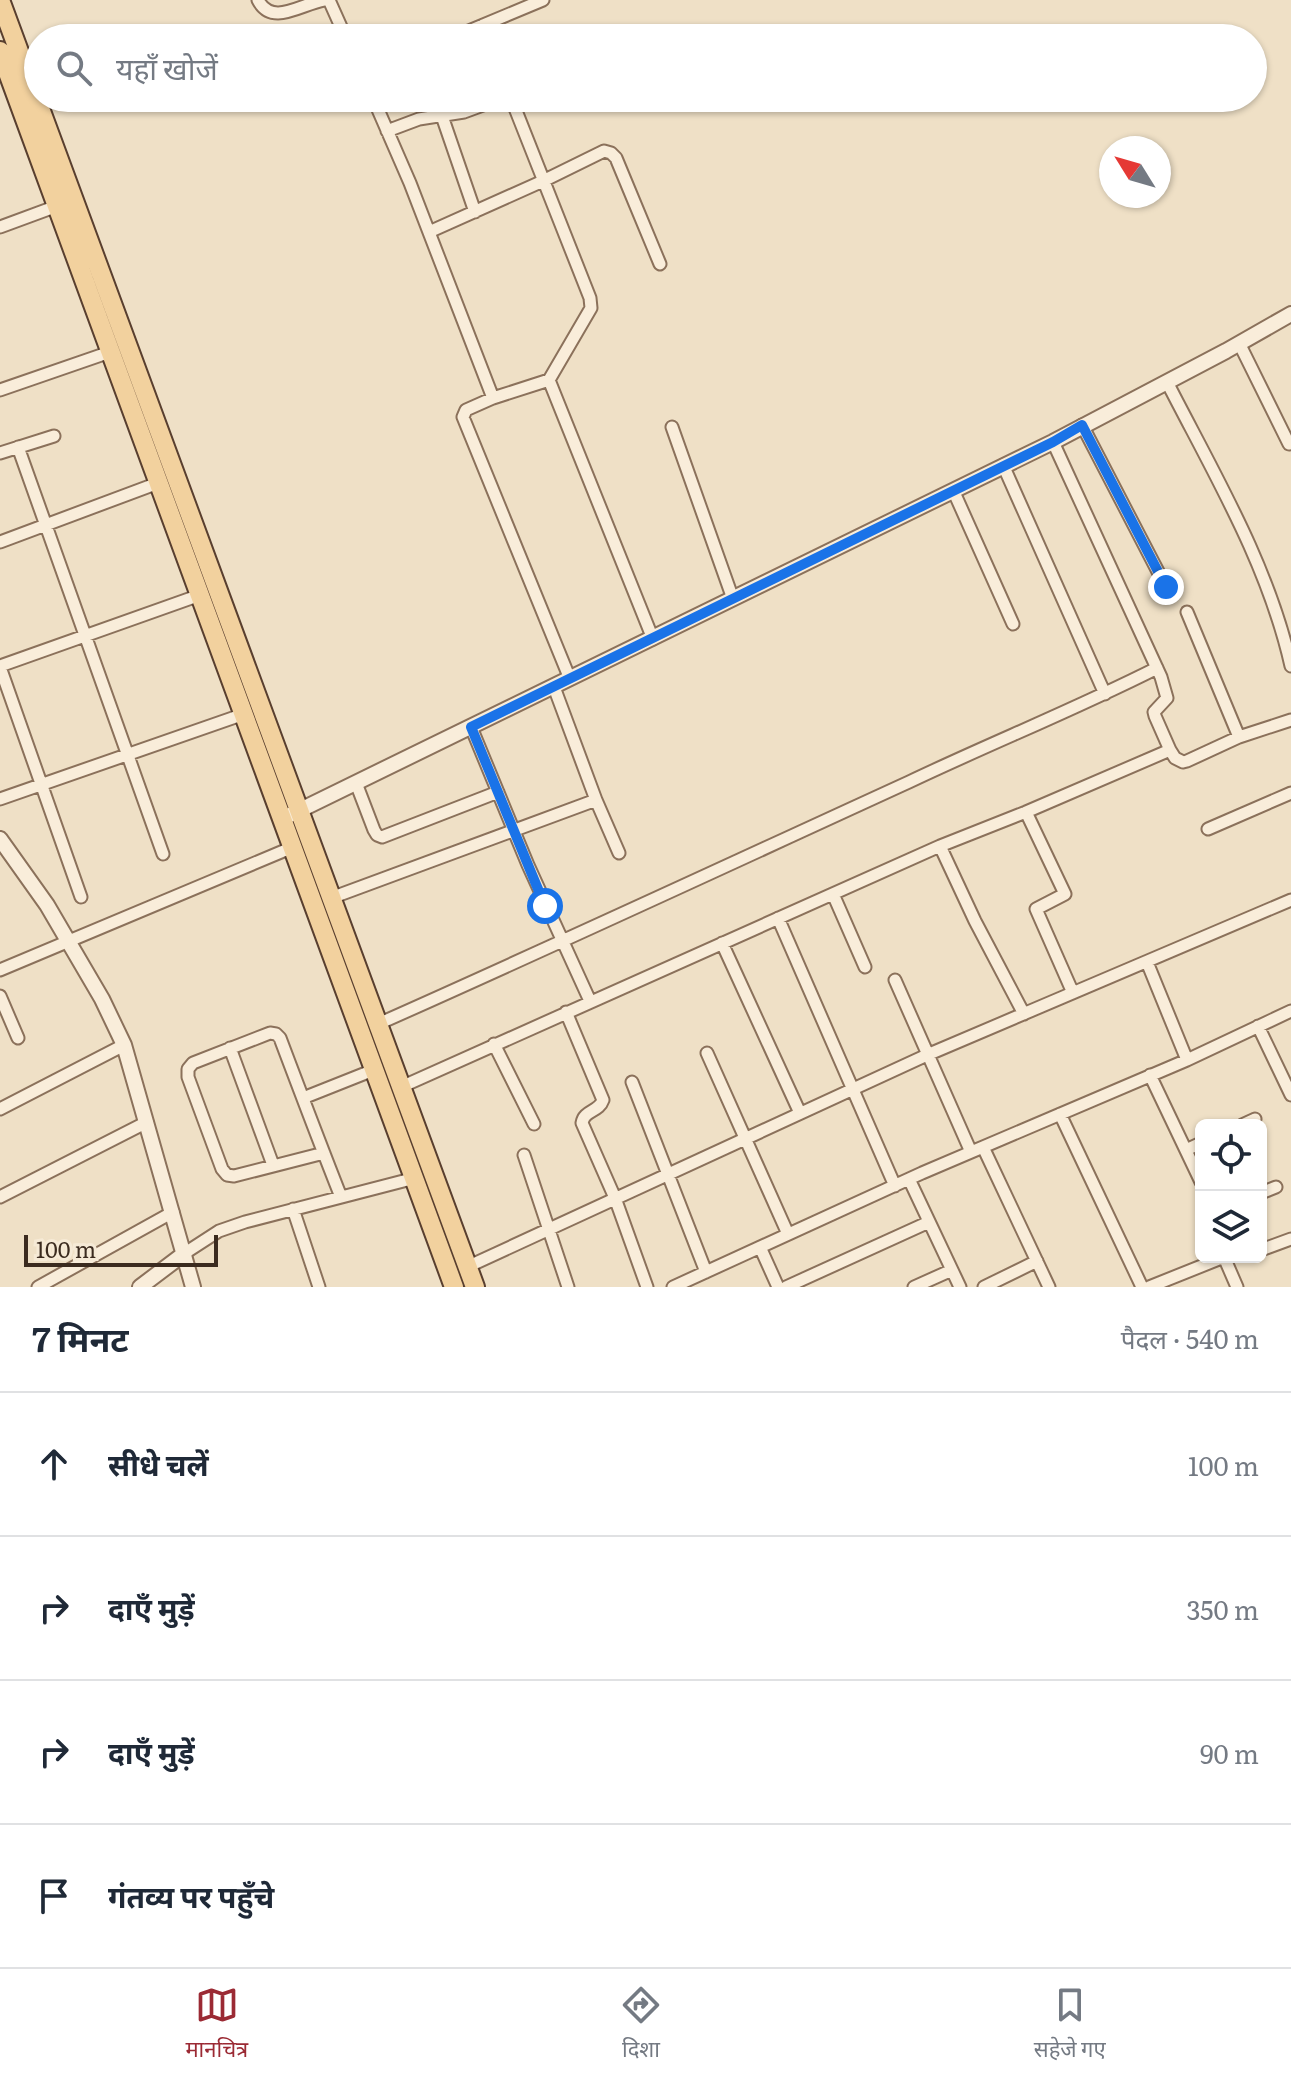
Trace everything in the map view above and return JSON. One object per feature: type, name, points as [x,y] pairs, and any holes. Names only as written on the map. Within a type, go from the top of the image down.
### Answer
[{"type":"main road","points":[[0,0],[24,67]]},
{"type":"main road","points":[[0,51],[244,714],[331,898],[475,1287]]},
{"type":"main road","points":[[40,112],[291,815],[293,847],[454,1287]]},
{"type":"street","points":[[258,0],[263,9],[271,14],[327,0],[339,24]]},
{"type":"street","points":[[485,24],[543,0]]},
{"type":"street","points":[[379,112],[493,398]]},
{"type":"street","points":[[387,131],[419,119],[464,112]]},
{"type":"street","points":[[516,112],[590,298],[591,308],[549,380],[493,398],[466,410],[463,417],[570,679]]},
{"type":"street","points":[[442,116],[475,212]]},
{"type":"street","points":[[429,232],[604,151],[616,158],[660,264]]},
{"type":"street","points":[[0,227],[57,206]]},
{"type":"street","points":[[291,815],[1053,442],[1291,314]]},
{"type":"street","points":[[1239,343],[1289,444]]},
{"type":"street","points":[[0,390],[110,352]]},
{"type":"street","points":[[549,380],[653,639]]},
{"type":"street","points":[[1167,382],[1252,550],[1274,604],[1291,666]]},
{"type":"street","points":[[1082,425],[1166,587]]},
{"type":"street","points":[[672,427],[733,599]]},
{"type":"street","points":[[0,453],[54,436]]},
{"type":"street","points":[[1053,442],[1157,668],[1167,698],[1154,712],[1175,758],[1183,762],[1239,737],[1291,720]]},
{"type":"street","points":[[18,447],[163,854]]},
{"type":"street","points":[[1003,465],[1105,694]]},
{"type":"street","points":[[0,542],[158,483]]},
{"type":"street","points":[[953,490],[1013,624]]},
{"type":"street","points":[[81,897],[0,666],[200,595]]},
{"type":"street","points":[[1187,612],[1239,737]]},
{"type":"street","points":[[378,1024],[1157,668]]},
{"type":"street","points":[[554,687],[619,853]]},
{"type":"street","points":[[0,799],[244,714]]},
{"type":"street","points":[[471,727],[590,1001]]},
{"type":"street","points":[[401,1087],[940,846],[1170,750]]},
{"type":"street","points":[[356,783],[374,830],[382,837],[498,792]]},
{"type":"street","points":[[1208,829],[1291,793]]},
{"type":"street","points":[[331,898],[596,800]]},
{"type":"street","points":[[1026,812],[1065,894],[1036,909],[1073,993]]},
{"type":"street","points":[[0,839],[47,905],[102,999],[124,1045],[193,1287]]},
{"type":"street","points":[[940,846],[1024,1014]]},
{"type":"street","points":[[0,970],[293,847]]},
{"type":"street","points":[[833,894],[865,967]]},
{"type":"street","points":[[467,1267],[927,1055],[1291,900]]},
{"type":"street","points":[[778,918],[895,1186]]},
{"type":"street","points":[[722,943],[800,1113]]},
{"type":"street","points":[[1147,962],[1187,1060]]},
{"type":"street","points":[[895,980],[971,1152]]},
{"type":"street","points":[[0,996],[18,1038]]},
{"type":"street","points":[[673,1287],[1291,1011]]},
{"type":"street","points":[[566,1012],[603,1100],[599,1107],[586,1114],[582,1123],[615,1198],[647,1287]]},
{"type":"street","points":[[1258,1026],[1291,1095]]},
{"type":"street","points":[[324,1153],[234,1176],[227,1175],[222,1169],[188,1077],[188,1069],[193,1063],[230,1048],[270,1033],[276,1034],[280,1038],[341,1197]]},
{"type":"street","points":[[494,1044],[534,1124]]},
{"type":"street","points":[[0,1109],[124,1045]]},
{"type":"street","points":[[230,1048],[273,1165]]},
{"type":"street","points":[[707,1053],[788,1234]]},
{"type":"street","points":[[303,1098],[376,1069]]},
{"type":"street","points":[[1150,1075],[1195,1169]]},
{"type":"street","points":[[632,1082],[706,1272]]},
{"type":"street","points":[[1060,1114],[1142,1287]]},
{"type":"street","points":[[0,1197],[147,1122]]},
{"type":"street","points":[[1186,1150],[1195,1146]]},
{"type":"street","points":[[983,1147],[1049,1287]]},
{"type":"street","points":[[524,1155],[568,1287]]},
{"type":"street","points":[[140,1287],[219,1231],[415,1178]]},
{"type":"street","points":[[909,1179],[960,1287]]},
{"type":"street","points":[[1266,1191],[1276,1187]]},
{"type":"street","points":[[293,1209],[319,1287]]},
{"type":"street","points":[[38,1287],[173,1212]]},
{"type":"street","points":[[786,1287],[929,1222]]},
{"type":"street","points":[[1267,1248],[1291,1239]]},
{"type":"street","points":[[760,1247],[778,1287]]},
{"type":"street","points":[[1149,1287],[1224,1257],[1237,1287]]},
{"type":"street","points":[[984,1287],[1037,1261]]},
{"type":"street","points":[[914,1287],[952,1270]]},
{"type":"route","points":[[545,906],[471,727],[1082,425],[1166,587]]}]
